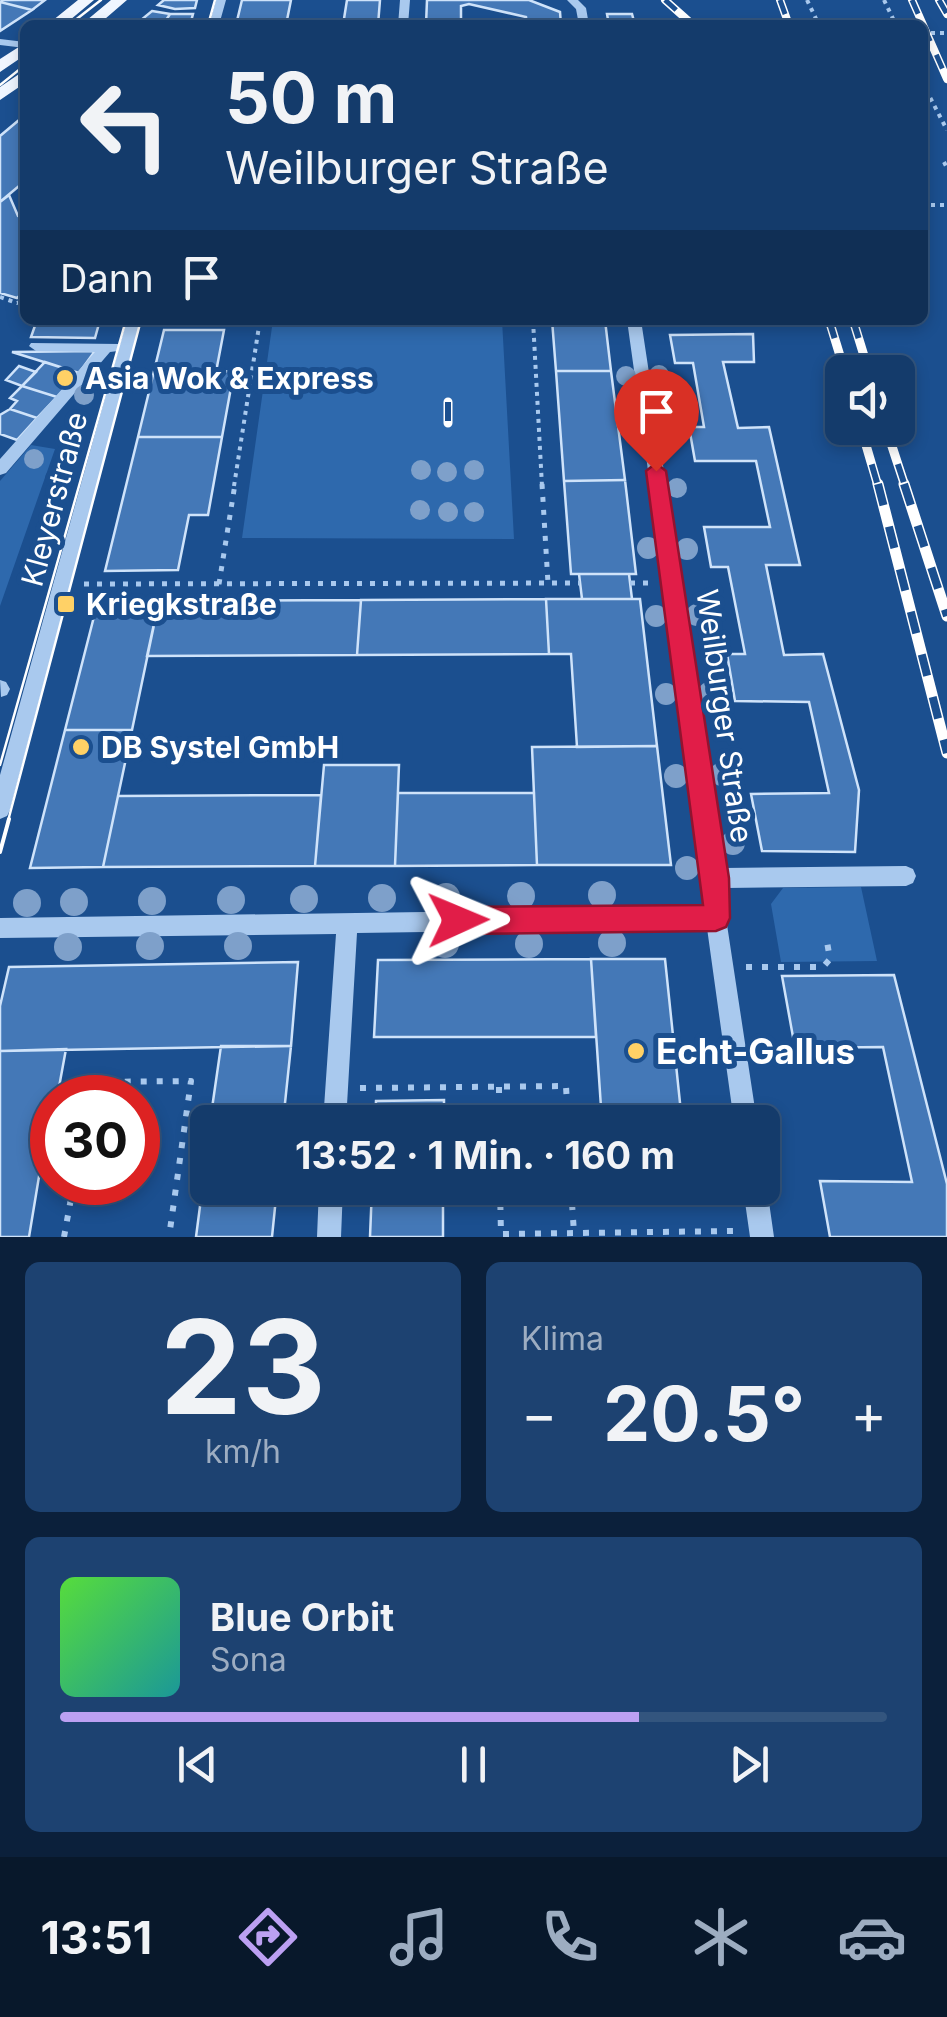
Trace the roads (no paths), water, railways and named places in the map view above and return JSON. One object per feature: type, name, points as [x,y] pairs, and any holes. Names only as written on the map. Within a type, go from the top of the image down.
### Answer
[{"type":"main road","points":[[61,20],[88,0]]},
{"type":"main road","points":[[95,20],[120,0]]},
{"type":"main road","points":[[0,67],[20,50]]},
{"type":"main road","points":[[0,95],[20,79]]},
{"type":"street","name":"Kleyerstraße","points":[[0,810],[133,325]]},
{"type":"street","name":"Weilburger Straße","points":[[635,325],[715,878],[716,918],[744,1105]]},
{"type":"street","points":[[36,346],[126,348]]},
{"type":"street","points":[[0,469],[104,350]]},
{"type":"street","points":[[715,878],[906,876]]},
{"type":"street","points":[[0,928],[716,918]]},
{"type":"street","points":[[336,1105],[347,922]]},
{"type":"street","points":[[328,1237],[331,1205]]},
{"type":"street","points":[[757,1205],[761,1233]]},
{"type":"tram line","points":[[75,20],[101,0]]},
{"type":"tram line","points":[[209,20],[215,0]]},
{"type":"tram line","points":[[0,85],[20,69]]},
{"type":"tram line","points":[[0,765],[125,325]]},
{"type":"tram line","points":[[8,821],[140,325]]},
{"type":"tram line","points":[[0,852],[9,819]]},
{"type":"railway","points":[[665,0],[687,20]]},
{"type":"railway","points":[[780,0],[787,20]]},
{"type":"railway","points":[[912,0],[921,20]]},
{"type":"railway","points":[[939,0],[947,14]]},
{"type":"railway","points":[[928,36],[947,79]]},
{"type":"railway","points":[[831,325],[840,355]]},
{"type":"railway","points":[[855,325],[864,355]]},
{"type":"railway","points":[[448,402],[448,423]]},
{"type":"railway","points":[[866,445],[878,486]]},
{"type":"railway","points":[[892,445],[905,486]]},
{"type":"railway","points":[[878,484],[947,753]]},
{"type":"railway","points":[[904,484],[947,616]]},
{"type":"place","name":"Asia Wok & Express","points":[[65,378]]},
{"type":"place","name":"Kriegkstraße","points":[[66,604]]},
{"type":"place","name":"DB Systel GmbH","points":[[81,747]]},
{"type":"place","name":"Echt-Gallus","points":[[636,1051]]}]
